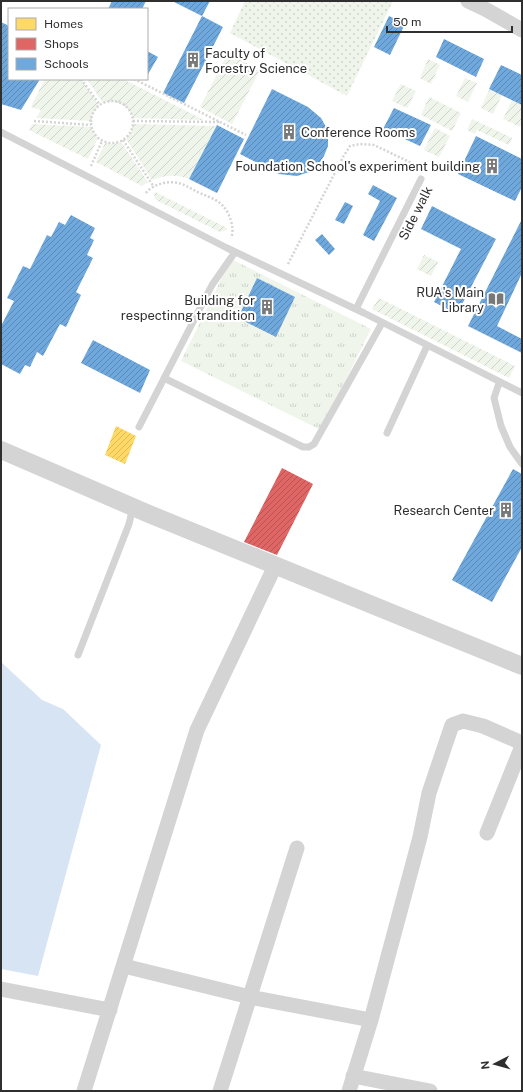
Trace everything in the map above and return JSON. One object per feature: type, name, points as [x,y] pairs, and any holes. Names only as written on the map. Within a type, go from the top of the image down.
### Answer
[{"type":"street","points":[[468,1],[522,30]]},
{"type":"street","points":[[1,450],[275,566],[400,615],[522,666]]},
{"type":"street","points":[[84,1091],[197,730],[275,566]]},
{"type":"street","points":[[349,1091],[371,1020],[420,837],[429,793],[452,725],[463,721],[483,726],[522,743]]},
{"type":"street","points":[[488,833],[522,746]]},
{"type":"street","points":[[220,1091],[297,848]]},
{"type":"street","points":[[124,966],[250,997],[371,1020]]},
{"type":"street","points":[[1,989],[110,1010]]},
{"type":"street","points":[[354,1076],[430,1091]]},
{"type":"lane","points":[[1,132],[138,204],[356,309],[499,383],[522,393]]},
{"type":"lane","points":[[356,309],[421,179]]},
{"type":"lane","points":[[139,427],[212,285],[235,252]]},
{"type":"lane","points":[[164,378],[303,447],[309,446],[314,444],[382,323]]},
{"type":"lane","points":[[387,433],[427,346]]},
{"type":"lane","points":[[499,383],[494,398],[501,426],[510,447],[522,464]]},
{"type":"lane","points":[[78,655],[129,524],[133,507]]},
{"type":"path","points":[[82,80],[100,105]]},
{"type":"path","points":[[136,80],[246,135]]},
{"type":"path","points":[[110,102],[117,102],[122,104],[130,111],[133,125],[130,134],[123,140],[114,144],[102,141],[94,134],[91,124],[93,113],[100,105],[110,102]]},
{"type":"path","points":[[34,121],[91,124]]},
{"type":"path","points":[[133,121],[221,122]]},
{"type":"path","points":[[123,140],[154,187]]},
{"type":"path","points":[[87,176],[102,141]]},
{"type":"path","name":"Side walk","points":[[282,274],[350,146],[360,144],[374,145],[421,167]]},
{"type":"path","points":[[138,204],[148,190],[163,183],[180,183],[218,201],[224,206],[232,222],[233,233],[227,248]]},
{"type":"green space","points":[[245,1],[393,1],[347,96],[230,33]]},
{"type":"green space","points":[[228,53],[260,70],[232,124],[200,107]]},
{"type":"green space","points":[[428,59],[440,65],[431,84],[420,78]]},
{"type":"green space","points":[[465,78],[477,83],[468,102],[456,96]]},
{"type":"green space","points":[[44,80],[82,80],[99,106],[93,113],[91,121],[36,118],[41,110],[31,107]]},
{"type":"green space","points":[[88,80],[125,80],[204,120],[133,118],[125,106],[121,104],[113,102],[103,103]]},
{"type":"green space","points":[[401,84],[416,91],[407,108],[392,101]]},
{"type":"green space","points":[[489,90],[502,95],[493,114],[481,108]]},
{"type":"green space","points":[[429,97],[461,113],[452,131],[421,115]]},
{"type":"green space","points":[[512,100],[522,105],[522,122],[520,127],[503,119]]},
{"type":"green space","points":[[472,119],[512,138],[509,145],[477,130],[475,134],[467,130]]},
{"type":"green space","points":[[32,124],[91,127],[94,134],[98,138],[88,159],[29,130]]},
{"type":"green space","points":[[133,124],[216,126],[189,179],[180,176],[171,176],[152,180],[126,139],[132,130]]},
{"type":"green space","points":[[435,128],[450,136],[439,157],[424,150]]},
{"type":"green space","points":[[121,142],[148,182],[142,186],[96,162],[105,143],[112,144]]},
{"type":"green space","points":[[155,192],[227,228],[227,230],[220,232],[156,200],[154,197]]},
{"type":"green space","points":[[424,255],[438,262],[431,276],[417,269]]},
{"type":"green space","points":[[231,259],[371,329],[321,430],[181,361]]},
{"type":"green space","points":[[379,298],[515,366],[509,378],[372,309]]},
{"type":"water","points":[[1,662],[42,700],[63,709],[101,745],[38,976],[1,969]]},
{"type":"building: Homes","points":[[116,426],[136,436],[125,464],[105,455]]},
{"type":"building: Shops","points":[[282,468],[313,484],[277,555],[244,542]]},
{"type":"building: Schools","points":[[112,1],[146,1],[142,8],[108,8]]},
{"type":"building: Schools","points":[[172,1],[210,1],[202,16]]},
{"type":"building: Schools","name":"Faculty of Forestry Science","points":[[202,16],[223,27],[184,103],[163,93]]},
{"type":"building: Schools","points":[[389,16],[405,24],[390,55],[374,47]]},
{"type":"building: Schools","points":[[1,22],[8,26],[8,80],[39,80],[21,110],[1,104]]},
{"type":"building: Schools","points":[[444,39],[484,59],[476,77],[436,57]]},
{"type":"building: Schools","points":[[148,52],[158,57],[148,74]]},
{"type":"building: Schools","points":[[501,65],[522,75],[522,105],[489,89]]},
{"type":"building: Schools","name":"Conference Rooms","points":[[272,89],[308,107],[321,118],[326,127],[328,146],[317,167],[309,172],[297,176],[279,174],[240,154]]},
{"type":"building: Schools","points":[[394,108],[431,125],[420,146],[383,129]]},
{"type":"building: Schools","points":[[217,125],[244,139],[217,193],[189,179]]},
{"type":"building: Schools","name":"Foundation School's experiment building","points":[[476,136],[522,159],[522,187],[515,201],[458,174]]},
{"type":"building: Schools","points":[[373,185],[397,198],[374,241],[363,235],[380,201],[368,194]]},
{"type":"building: Schools","points":[[345,202],[353,206],[344,224],[335,220]]},
{"type":"building: Schools","points":[[432,206],[496,239],[457,314],[434,302],[461,249],[421,229]]},
{"type":"building: Schools","points":[[71,215],[95,228],[90,238],[94,240],[87,255],[93,258],[76,292],[81,295],[66,327],[60,324],[43,356],[37,352],[30,367],[25,365],[20,374],[1,364],[1,326],[14,301],[7,298],[23,266],[30,269],[47,235],[51,237],[59,222],[65,225]]},
{"type":"building: Schools","name":"RUA's Main Library","points":[[522,219],[522,273],[497,326],[522,339],[522,353],[468,326]]},
{"type":"building: Schools","points":[[322,234],[335,249],[329,255],[315,240]]},
{"type":"building: Schools","name":"Building for respectinng trandition","points":[[257,278],[295,297],[276,337],[238,318]]},
{"type":"building: Schools","points":[[93,340],[150,370],[140,393],[81,363]]},
{"type":"building: Schools","name":"Research Center","points":[[513,469],[522,474],[522,547],[492,602],[452,580]]},
{"type":"place","name":"Faculty of Forestry Science","points":[[193,60]]},
{"type":"place","name":"Conference Rooms","points":[[289,132]]},
{"type":"place","name":"Foundation School's experiment building","points":[[492,166]]},
{"type":"place","name":"RUA's Main Library","points":[[496,299]]},
{"type":"place","name":"Building for respectinng trandition","points":[[267,307]]},
{"type":"place","name":"Research Center","points":[[506,510]]}]
